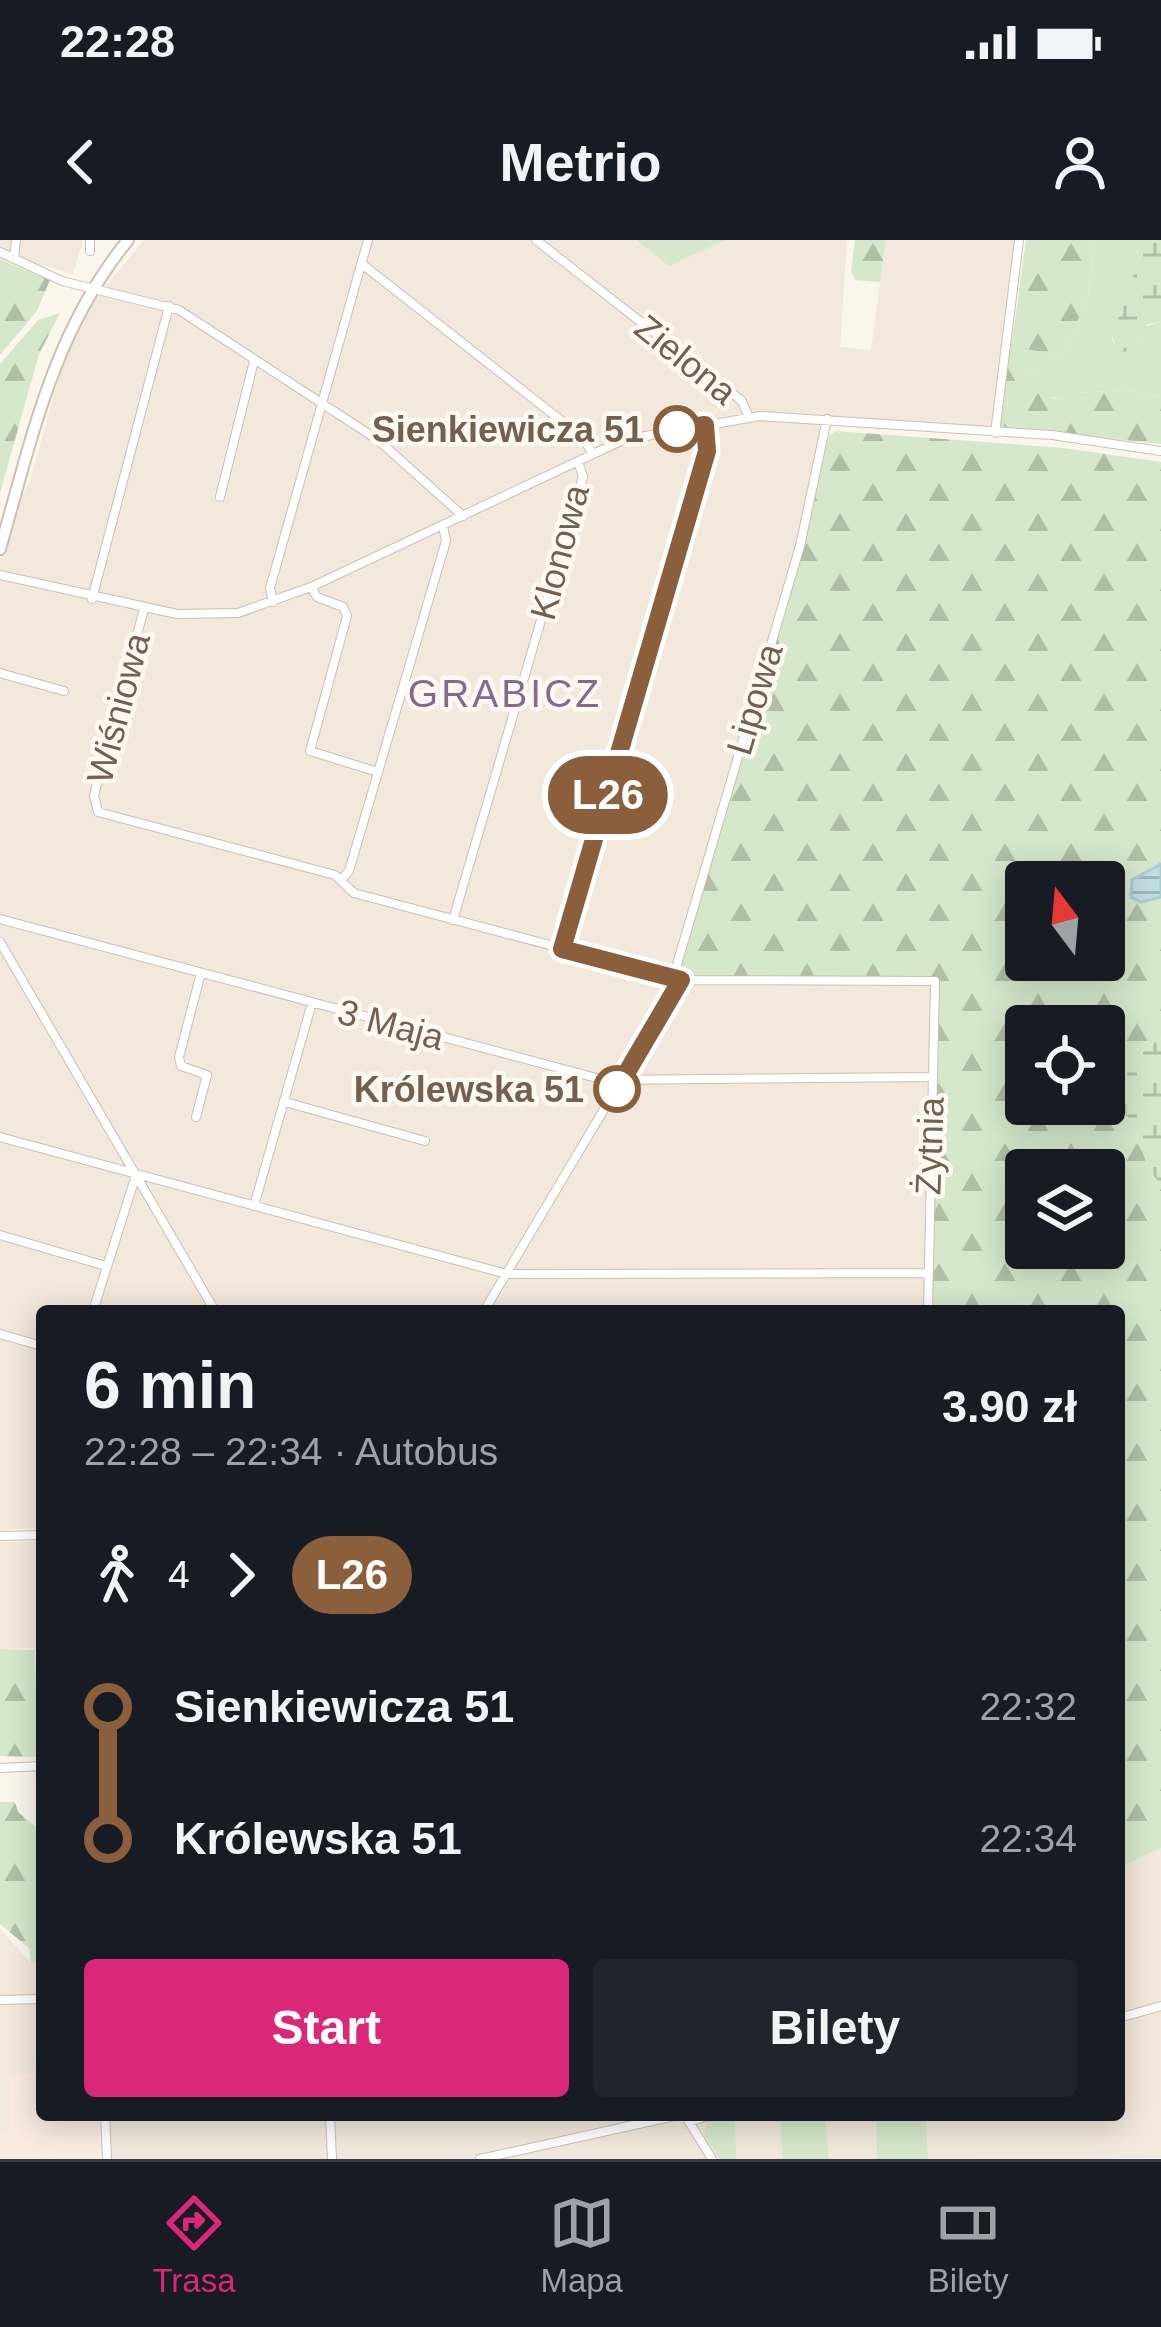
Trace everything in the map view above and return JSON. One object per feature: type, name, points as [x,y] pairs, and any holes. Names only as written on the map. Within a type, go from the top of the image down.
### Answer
[{"type":"main road","points":[[0,549],[49,375],[93,286],[128,240]]},
{"type":"street","points":[[14,258],[16,240]]},
{"type":"street","points":[[273,602],[270,588],[368,240]]},
{"type":"street","name":"Zielona","points":[[536,240],[742,401],[749,418],[826,419],[1161,451]]},
{"type":"street","points":[[995,433],[1018,240]]},
{"type":"street","points":[[0,252],[62,280],[169,306],[411,465],[463,516]]},
{"type":"street","points":[[362,264],[582,437],[593,454]]},
{"type":"street","points":[[92,599],[169,306]]},
{"type":"street","points":[[220,497],[254,362]]},
{"type":"street","points":[[0,575],[92,599],[210,616],[273,602],[311,587],[640,435],[749,418]]},
{"type":"street","name":"Lipowa","points":[[488,1305],[622,1082],[677,979],[800,546],[826,419]]},
{"type":"street","points":[[562,949],[707,451],[705,425]]},
{"type":"street","name":"Klonowa","points":[[453,920],[583,477],[578,461]]},
{"type":"street","points":[[443,526],[446,541],[349,871],[341,880],[354,893],[677,979]]},
{"type":"street","points":[[311,587],[316,597],[343,608],[347,616],[310,751],[378,772]]},
{"type":"street","name":"Wiśniowa","points":[[144,608],[94,808],[341,880]]},
{"type":"street","points":[[0,673],[64,691]]},
{"type":"street","name":"3 Maja","points":[[0,920],[622,1082],[932,1077]]},
{"type":"street","points":[[0,942],[212,1305]]},
{"type":"street","points":[[196,1117],[207,1075],[181,1066],[179,1058],[201,973]]},
{"type":"street","name":"Żytnia","points":[[677,979],[935,981],[928,1305]]},
{"type":"street","points":[[254,1206],[312,1003]]},
{"type":"street","points":[[285,1102],[425,1141]]},
{"type":"street","points":[[0,1137],[507,1274],[927,1273]]},
{"type":"street","points":[[95,1305],[136,1175]]},
{"type":"street","points":[[0,1235],[106,1266]]},
{"type":"street","points":[[0,1334],[36,1344]]},
{"type":"street","points":[[0,1536],[36,1535]]},
{"type":"street","points":[[0,1768],[36,1766]]},
{"type":"street","points":[[0,2000],[36,1999]]},
{"type":"street","points":[[1125,2016],[1161,2006]]},
{"type":"street","points":[[105,2121],[107,2159]]},
{"type":"street","points":[[330,2121],[332,2159]]},
{"type":"street","points":[[480,2159],[669,2121]]},
{"type":"street","points":[[686,2121],[712,2159]]},
{"type":"shaded area","points":[[0,240],[83,240],[73,274],[41,265],[37,274],[0,260]]},
{"type":"shaded area","points":[[144,240],[636,240],[669,266],[726,240],[847,240],[840,347],[871,350],[886,240],[1021,240],[999,435],[833,422],[679,976],[939,979],[928,1305],[36,1305],[36,1528],[0,1530],[0,526],[29,484],[64,359],[95,299]]},
{"type":"shaded area","points":[[36,1541],[36,1648],[0,1649],[0,1542]]},
{"type":"shaded area","points":[[1161,1848],[1161,2158],[928,2159],[926,2121],[1125,2121],[1125,1865]]},
{"type":"shaded area","points":[[0,1929],[30,1962],[36,1962],[36,2060],[34,2075],[9,2078],[9,2133],[0,2133]]},
{"type":"shaded area","points":[[34,2059],[36,2121],[99,2121],[100,2159],[0,2159],[0,2133],[9,2132],[9,2077],[33,2074]]},
{"type":"shaded area","points":[[101,2121],[780,2121],[782,2159],[102,2159]]},
{"type":"shaded area","points":[[826,2121],[876,2121],[877,2159],[829,2159]]},
{"type":"green space","points":[[636,240],[726,240],[669,266]]},
{"type":"green space","points":[[855,240],[886,240],[880,282],[855,280],[851,271]]},
{"type":"green space","points":[[1026,240],[1095,240],[1088,295],[1064,355],[1011,347]]},
{"type":"green space","points":[[1095,240],[1146,240],[1112,337],[1113,343],[1139,341],[1144,327],[1161,322],[1161,397],[1127,390],[1076,393],[1074,402],[1050,397],[1052,374],[1005,365],[1008,346],[1064,355],[1088,295]]},
{"type":"green space","points":[[1146,240],[1161,240],[1161,322],[1146,325],[1136,347],[1119,354],[1112,336]]},
{"type":"green space","points":[[0,260],[50,280],[37,311],[0,355]]},
{"type":"green space","points":[[60,313],[39,354],[0,493],[0,364],[38,320]]},
{"type":"green space","points":[[1005,365],[1053,374],[1051,398],[1074,401],[1075,393],[1127,390],[1161,397],[1161,444],[998,426]]},
{"type":"green space","points":[[836,431],[1064,448],[1161,462],[1161,1038],[1128,1063],[1147,1167],[1161,1185],[1161,1848],[1125,1865],[1125,1305],[928,1305],[939,980],[678,976],[829,436]]},
{"type":"green space","points":[[1161,1038],[1161,1185],[1147,1167],[1137,1129],[1125,1113],[1128,1063]]},
{"type":"green space","points":[[0,1649],[35,1650],[36,1757],[0,1756]]},
{"type":"green space","points":[[0,1802],[15,1802],[18,1812],[36,1827],[36,1962],[31,1962],[29,1948],[0,1924]]},
{"type":"green space","points":[[708,2121],[735,2121],[736,2159],[720,2159],[704,2135]]},
{"type":"green space","points":[[780,2121],[826,2121],[829,2159],[782,2159]]},
{"type":"green space","points":[[876,2121],[926,2121],[928,2159],[877,2159]]},
{"type":"water","points":[[1161,864],[1161,897],[1141,902],[1131,897],[1132,880]]},
{"type":"bus line","name":"L26","points":[[617,1089],[681,980],[562,949],[707,451],[705,425],[677,429]]},
{"type":"place","name":"Sienkiewicza 51","points":[[677,429]]},
{"type":"place","name":"Królewska 51","points":[[617,1089]]},
{"type":"district","name":"GRABICZ","points":[[505,693]]}]
